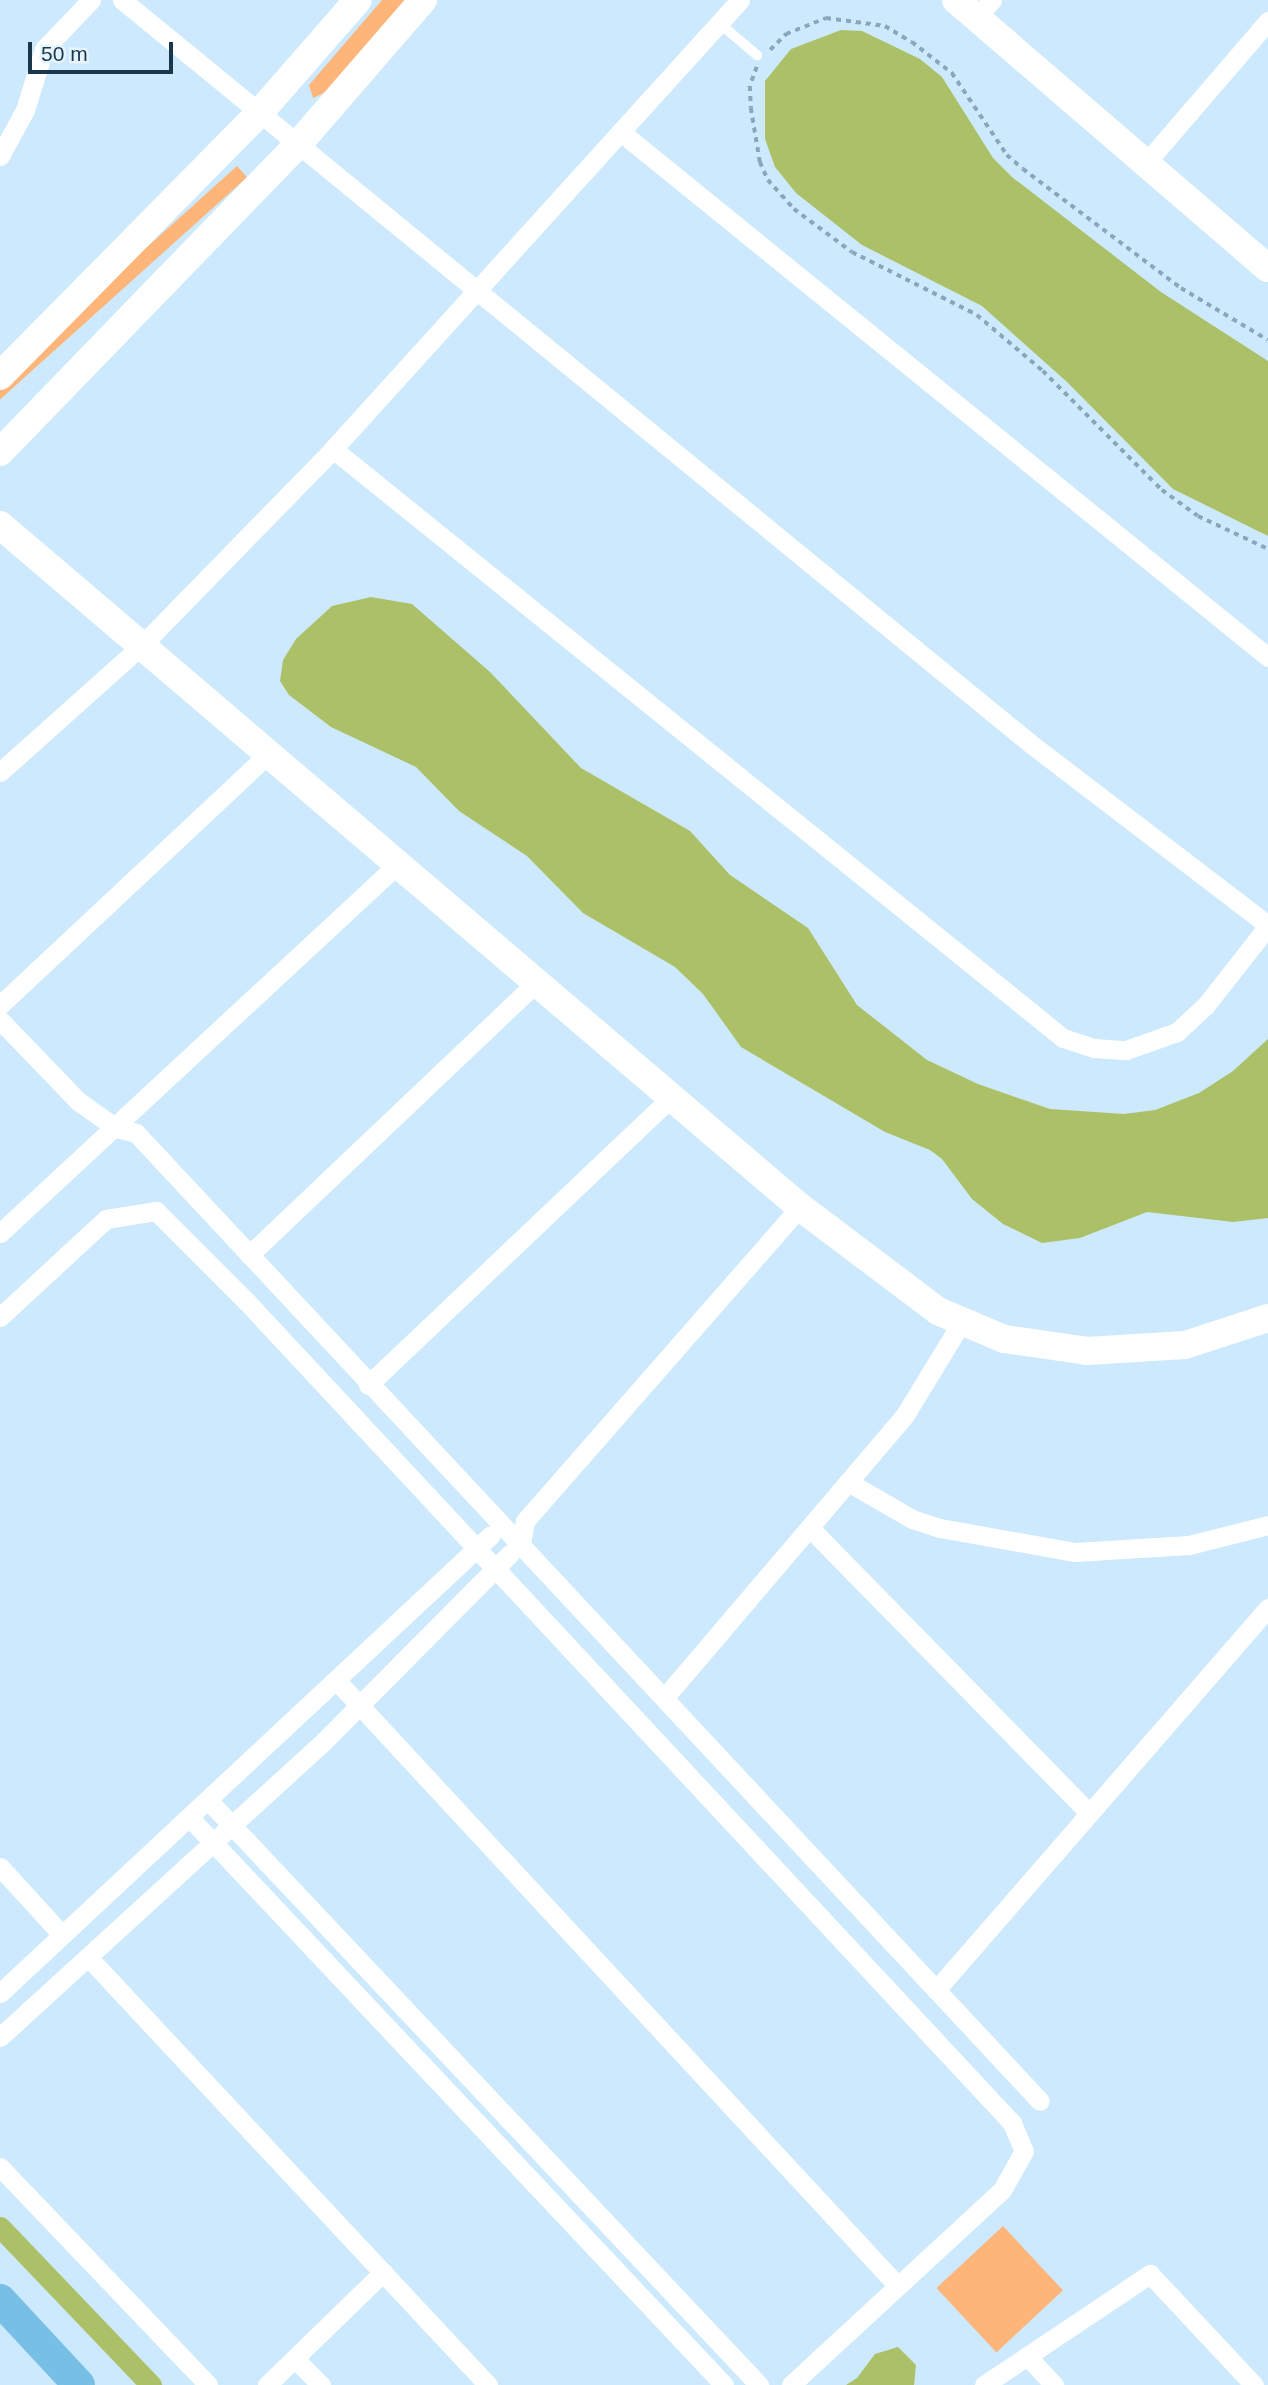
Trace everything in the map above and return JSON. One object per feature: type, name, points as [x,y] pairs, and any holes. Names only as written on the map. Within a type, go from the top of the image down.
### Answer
[{"type":"main road","points":[[0,2301],[79,2385]]},
{"type":"street","points":[[0,156],[25,110],[44,49],[91,0]]},
{"type":"street","points":[[122,0],[300,142],[1031,744],[1268,925],[1206,1005],[1177,1032],[1126,1050],[1094,1048],[1063,1038],[332,449]]},
{"type":"street","points":[[0,376],[261,111],[358,0]]},
{"type":"street","points":[[0,452],[300,142],[423,0]]},
{"type":"street","points":[[0,772],[143,644],[332,449],[622,134],[740,0]]},
{"type":"street","points":[[975,6],[1145,164],[1268,268]]},
{"type":"street","points":[[1145,164],[1268,21]]},
{"type":"street","points":[[622,134],[1268,657]]},
{"type":"street","points":[[0,525],[143,644],[800,1207],[874,1266],[961,1324],[1043,1347],[1116,1351],[1212,1340],[1268,1318]]},
{"type":"street","points":[[0,1005],[269,753]]},
{"type":"street","points":[[0,1233],[399,863]]},
{"type":"street","points":[[249,1255],[538,981]]},
{"type":"street","points":[[0,1020],[78,1101],[116,1128],[136,1133],[368,1385],[497,1531],[665,1697],[1040,2101]]},
{"type":"street","points":[[368,1385],[672,1097]]},
{"type":"street","points":[[0,2037],[232,1825],[494,1572],[516,1549],[525,1521],[800,1207]]},
{"type":"street","points":[[0,1317],[106,1219],[156,1211],[247,1302],[494,1572],[1021,2137],[1024,2151],[1002,2190],[791,2385]]},
{"type":"street","points":[[665,1697],[905,1415],[961,1324]]},
{"type":"street","points":[[848,1482],[912,1519],[940,1528],[1076,1552],[1189,1545],[1268,1525]]},
{"type":"street","points":[[0,1993],[497,1531],[525,1521]]},
{"type":"street","points":[[810,1528],[1088,1812]]},
{"type":"street","points":[[936,1990],[1268,1608]]},
{"type":"street","points":[[336,1681],[898,2286]]},
{"type":"street","points":[[208,1800],[759,2385]]},
{"type":"street","points":[[189,1817],[215,1841],[724,2385]]},
{"type":"street","points":[[0,1867],[59,1938],[85,1960],[488,2385]]},
{"type":"street","points":[[368,2005],[386,1988]]},
{"type":"street","points":[[496,2141],[513,2124]]},
{"type":"street","points":[[0,2167],[208,2385]]},
{"type":"street","points":[[627,2282],[645,2264]]},
{"type":"street","points":[[267,2385],[383,2272]]},
{"type":"street","points":[[984,2385],[1150,2274],[1254,2385]]},
{"type":"street","points":[[1027,2356],[1054,2385]]},
{"type":"street","points":[[295,2359],[321,2385]]},
{"type":"lane","points":[[719,23],[757,55]]},
{"type":"path","points":[[1268,340],[1211,308],[1112,233],[1067,205],[1006,155],[952,73],[930,53],[885,26],[855,19],[808,23],[786,34],[758,66],[750,86],[760,162],[768,180],[794,209],[852,252],[977,315],[1043,371],[1162,490],[1198,516],[1268,548]]},
{"type":"shaded area","points":[[382,0],[407,0],[326,92],[313,98],[309,85]]},
{"type":"shaded area","points":[[841,30],[862,31],[920,59],[942,77],[993,158],[1012,177],[1161,292],[1268,361],[1268,536],[1173,489],[1067,382],[982,306],[862,245],[796,193],[775,167],[765,139],[765,81],[791,49]]},
{"type":"shaded area","points":[[237,166],[247,177],[0,400],[0,379]]},
{"type":"shaded area","points":[[371,597],[412,604],[490,672],[581,768],[690,831],[730,875],[808,928],[857,1005],[927,1060],[978,1084],[1050,1109],[1124,1114],[1155,1110],[1199,1093],[1233,1071],[1268,1039],[1268,1218],[1233,1222],[1147,1212],[1080,1238],[1042,1243],[1003,1224],[972,1199],[942,1159],[930,1150],[885,1132],[741,1047],[703,994],[675,967],[583,913],[527,856],[459,811],[416,767],[331,727],[289,695],[280,681],[283,660],[296,639],[332,606]]},
{"type":"shaded area","points":[[1003,2226],[1063,2290],[996,2352],[936,2288]]},
{"type":"shaded area","points":[[898,2347],[916,2365],[914,2385],[846,2385],[857,2378],[875,2354]]},
{"type":"waterway","points":[[0,2227],[151,2385]]}]
